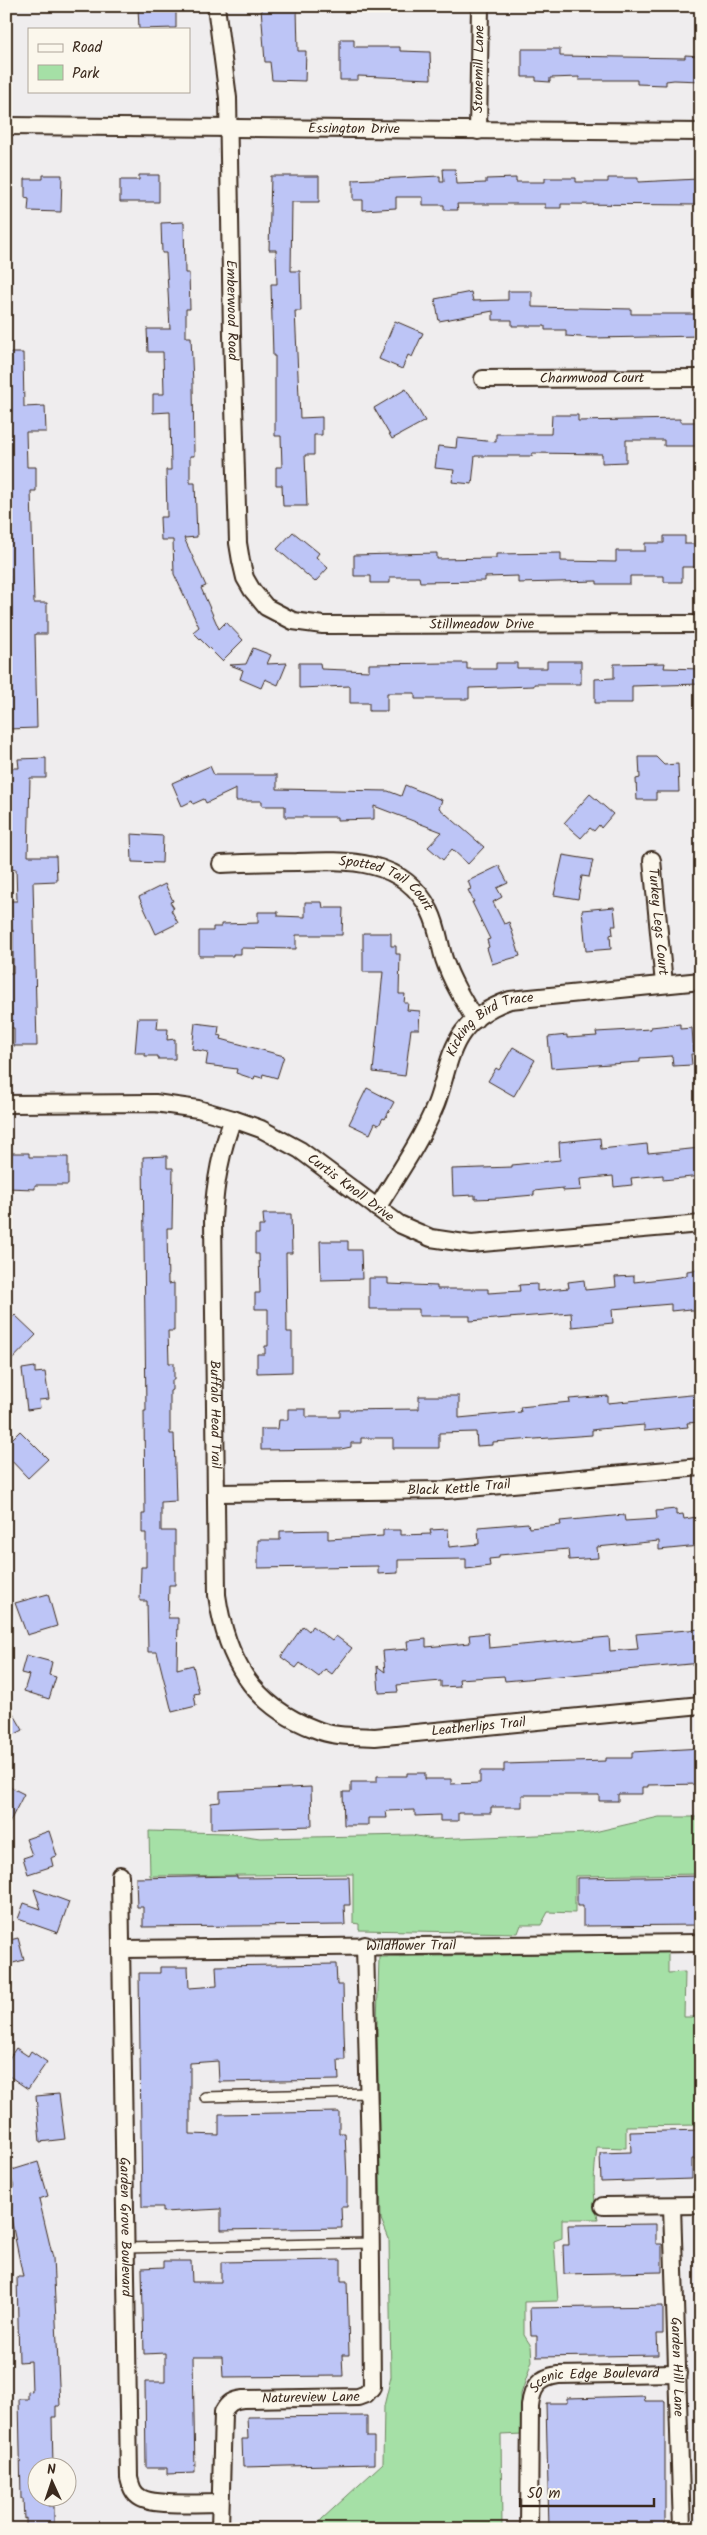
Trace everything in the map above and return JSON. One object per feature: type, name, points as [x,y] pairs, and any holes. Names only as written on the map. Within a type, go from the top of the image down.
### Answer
[{"type":"street","name":"Emberwood Road","points":[[216,6],[228,98],[227,128],[238,543],[245,578],[252,590],[266,606]]},
{"type":"street","name":"Stonemill Lane","points":[[478,130],[480,6]]},
{"type":"street","name":"Essington Drive","points":[[6,126],[701,132]]},
{"type":"street","name":"Charmwood Court","points":[[483,379],[701,378]]},
{"type":"street","name":"Stillmeadow Drive","points":[[266,606],[293,621],[323,625],[701,624]]},
{"type":"street","name":"Spotted Tail Court","points":[[220,864],[343,860],[364,863],[385,870],[404,881],[419,895],[429,909],[437,926],[444,959],[458,992],[475,1020]]},
{"type":"street","name":"Turkey Legs Court","points":[[652,860],[664,984]]},
{"type":"street","name":"Kicking Bird Trace","points":[[377,1208],[416,1145],[436,1102],[457,1042],[475,1020],[499,1004],[510,1000],[701,980]]},
{"type":"street","name":"Curtis Knoll Drive","points":[[6,1104],[155,1103],[198,1109],[233,1118],[262,1129],[300,1150],[338,1176],[377,1208],[413,1232],[431,1238],[470,1244],[701,1224]]},
{"type":"street","name":"Buffalo Head Trail","points":[[233,1118],[224,1142],[216,1175],[214,1212],[217,1595],[221,1623],[230,1652],[244,1677],[264,1700]]},
{"type":"street","name":"Black Kettle Trail","points":[[217,1493],[447,1490],[701,1467]]},
{"type":"street","name":"Leatherlips Trail","points":[[264,1700],[288,1717],[316,1730],[345,1736],[375,1737],[701,1705]]},
{"type":"street","name":"Garden Grove Boulevard","points":[[120,1875],[128,2478],[135,2493],[141,2499],[180,2503],[219,2503]]},
{"type":"street","name":"Wildflower Trail","points":[[122,1949],[701,1943]]},
{"type":"street","name":"Natureview Lane","points":[[220,2529],[219,2503],[223,2412],[228,2405],[235,2400],[243,2399],[358,2397],[366,2394],[372,2387],[365,1945]]},
{"type":"street","points":[[604,2206],[701,2205]]},
{"type":"street","name":"Garden Hill Lane","points":[[672,2206],[682,2529]]},
{"type":"street","name":"Scenic Edge Boulevard","points":[[529,2529],[530,2406],[531,2394],[537,2384],[546,2377],[558,2375],[678,2373]]},
{"type":"lane","points":[[205,2097],[368,2093]]},
{"type":"lane","points":[[125,2248],[371,2243]]},
{"type":"green space","points":[[659,1817],[701,1817],[701,1874],[575,1876],[575,1913],[548,1912],[541,1925],[521,1925],[518,1933],[359,1930],[359,1924],[353,1923],[353,1874],[150,1876],[149,1831],[226,1833],[260,1838],[412,1835],[432,1839],[590,1833]]},
{"type":"green space","points":[[668,1952],[668,1973],[685,1972],[684,2017],[701,2017],[701,2125],[626,2126],[626,2148],[597,2147],[594,2183],[598,2219],[562,2219],[562,2238],[554,2241],[558,2301],[524,2302],[524,2335],[531,2346],[532,2361],[521,2394],[522,2434],[501,2435],[502,2529],[316,2529],[322,2519],[383,2463],[384,2406],[391,2377],[389,2239],[381,2219],[377,2024],[379,1957]]},
{"type":"building","points":[[138,7],[176,7],[176,28],[139,28]]},
{"type":"building","points":[[261,8],[297,8],[298,51],[306,51],[305,81],[272,80],[270,62],[265,62]]},
{"type":"building","points":[[340,39],[354,39],[354,47],[400,47],[400,51],[430,52],[431,79],[358,76],[358,80],[340,80]]},
{"type":"building","points":[[522,49],[560,49],[560,56],[685,58],[685,55],[701,56],[701,81],[674,80],[666,81],[666,85],[637,84],[637,80],[579,80],[579,77],[550,78],[550,82],[536,81],[536,77],[522,77]]},
{"type":"building","points":[[443,169],[455,169],[456,184],[486,183],[486,179],[516,178],[516,182],[545,182],[545,178],[576,178],[576,182],[608,182],[608,178],[638,178],[638,182],[698,179],[698,183],[701,183],[701,205],[561,204],[561,208],[545,208],[545,204],[457,204],[458,210],[444,210],[444,205],[423,205],[423,197],[396,197],[396,208],[363,210],[363,200],[353,200],[353,180],[440,176],[440,182],[444,182]]},
{"type":"building","points":[[43,175],[62,175],[61,212],[28,211],[29,199],[25,198],[25,179],[43,179]]},
{"type":"building","points":[[139,175],[159,175],[159,202],[120,202],[120,180],[139,180]]},
{"type":"building","points":[[271,176],[319,176],[319,202],[292,202],[291,271],[300,271],[301,311],[295,311],[300,418],[322,417],[322,435],[314,435],[314,455],[305,455],[307,506],[283,506],[282,485],[276,485],[276,467],[282,467],[281,436],[275,436],[275,356],[273,356],[271,284],[277,284],[276,250],[269,250]]},
{"type":"building","points":[[184,222],[185,273],[189,273],[190,309],[186,309],[186,337],[191,337],[193,384],[194,456],[190,456],[190,483],[195,483],[197,537],[184,538],[206,586],[201,588],[219,629],[226,622],[243,640],[222,661],[193,632],[199,627],[174,574],[173,540],[161,540],[160,517],[167,517],[166,470],[171,470],[170,412],[153,413],[153,394],[164,394],[163,352],[148,352],[147,329],[170,329],[166,253],[162,253],[161,223]]},
{"type":"building","points":[[508,291],[532,291],[532,307],[631,309],[631,314],[701,314],[701,336],[594,338],[566,336],[566,330],[545,330],[545,326],[512,326],[512,320],[493,320],[493,311],[439,321],[435,299],[471,292],[473,301],[508,300]]},
{"type":"building","points":[[395,321],[423,333],[412,357],[408,355],[402,369],[379,359]]},
{"type":"building","points":[[6,353],[23,353],[24,407],[45,406],[46,432],[26,432],[27,467],[36,467],[36,491],[31,491],[34,603],[47,603],[47,634],[35,634],[37,728],[8,729],[7,670],[12,670],[9,576],[6,576]]},
{"type":"building","points":[[406,389],[425,421],[392,439],[374,408]]},
{"type":"building","points":[[552,415],[578,415],[578,421],[680,419],[680,422],[701,422],[701,446],[664,446],[664,440],[626,440],[626,462],[602,463],[602,454],[532,453],[532,456],[475,456],[472,484],[452,482],[454,470],[435,468],[438,446],[456,448],[457,438],[496,442],[496,434],[551,434]]},
{"type":"building","points":[[293,532],[319,553],[316,557],[328,568],[315,582],[277,549]]},
{"type":"building","points":[[664,536],[685,536],[685,544],[701,544],[701,567],[682,567],[682,582],[664,582],[664,576],[630,576],[630,584],[597,584],[597,581],[518,583],[518,576],[485,577],[485,581],[420,582],[419,577],[390,577],[390,583],[371,583],[371,576],[354,576],[354,555],[437,553],[437,559],[496,558],[496,554],[561,553],[561,561],[616,562],[616,551],[645,551],[645,543],[664,543]]},
{"type":"building","points":[[253,648],[271,655],[267,664],[287,663],[278,685],[265,679],[261,688],[240,679],[243,670],[230,665],[246,664]]},
{"type":"building","points":[[547,661],[581,661],[581,684],[534,684],[534,686],[469,688],[469,699],[415,699],[415,693],[387,693],[387,711],[369,711],[369,703],[350,703],[350,686],[299,688],[299,663],[320,663],[321,669],[369,671],[369,664],[467,663],[467,669],[496,669],[496,663],[517,663],[517,668],[547,668]]},
{"type":"building","points":[[665,663],[664,668],[701,669],[701,684],[632,686],[632,703],[595,703],[595,679],[614,678],[614,664]]},
{"type":"building","points":[[639,757],[656,757],[664,765],[678,764],[679,792],[656,792],[656,800],[637,800],[636,779],[640,778]]},
{"type":"building","points":[[46,758],[46,778],[30,778],[28,856],[56,856],[57,881],[33,882],[37,1046],[14,1046],[14,1028],[8,1028],[7,973],[13,973],[13,930],[10,931],[9,901],[17,901],[16,869],[11,870],[10,828],[8,828],[10,768],[19,768],[18,759]]},
{"type":"building","points":[[210,766],[214,775],[277,775],[277,789],[388,791],[401,796],[405,785],[442,800],[439,808],[484,847],[468,864],[452,849],[443,860],[428,847],[442,832],[374,806],[374,819],[337,820],[337,817],[285,817],[285,806],[262,806],[262,801],[236,801],[236,789],[206,803],[204,799],[193,804],[192,801],[182,806],[172,783]]},
{"type":"building","points":[[590,794],[613,814],[601,828],[599,825],[594,831],[590,828],[581,838],[564,823]]},
{"type":"building","points":[[131,834],[163,836],[162,863],[132,862]]},
{"type":"building","points":[[563,855],[593,860],[589,877],[582,876],[578,899],[554,895]]},
{"type":"building","points":[[499,866],[508,883],[497,888],[502,897],[493,902],[504,924],[509,922],[520,956],[492,964],[487,948],[489,947],[487,940],[490,939],[472,902],[474,902],[468,890],[471,889],[468,881]]},
{"type":"building","points":[[165,884],[173,901],[170,902],[174,908],[171,910],[178,923],[156,934],[139,897]]},
{"type":"building","points":[[305,902],[322,902],[323,908],[343,908],[342,935],[296,935],[296,949],[241,948],[241,954],[233,954],[233,956],[199,956],[199,931],[213,931],[213,927],[221,927],[221,924],[258,923],[258,912],[278,912],[278,916],[305,917]]},
{"type":"building","points":[[614,907],[616,926],[612,926],[613,934],[610,935],[611,949],[586,951],[582,910]]},
{"type":"building","points":[[363,933],[391,933],[391,946],[396,946],[396,954],[400,954],[399,994],[405,994],[404,1003],[408,1003],[407,1010],[420,1011],[419,1029],[411,1029],[405,1076],[373,1072],[383,972],[363,972]]},
{"type":"building","points":[[138,1018],[158,1018],[157,1029],[168,1029],[167,1040],[175,1039],[175,1059],[158,1059],[158,1056],[145,1056],[145,1053],[135,1053]]},
{"type":"building","points":[[195,1023],[219,1026],[218,1035],[222,1036],[221,1039],[284,1056],[277,1078],[263,1074],[262,1078],[255,1076],[254,1079],[236,1073],[237,1069],[206,1065],[208,1052],[192,1049]]},
{"type":"building","points":[[680,1024],[680,1029],[692,1028],[694,1054],[691,1054],[692,1065],[673,1066],[672,1056],[640,1058],[640,1062],[551,1068],[548,1037],[567,1035],[567,1038],[597,1036],[596,1032],[651,1029],[651,1027]]},
{"type":"building","points":[[513,1047],[535,1060],[514,1096],[488,1081],[496,1068],[499,1070]]},
{"type":"building","points":[[367,1088],[394,1102],[385,1119],[383,1118],[379,1125],[375,1123],[370,1134],[349,1124]]},
{"type":"building","points":[[600,1138],[601,1149],[647,1144],[648,1153],[701,1148],[701,1176],[663,1180],[663,1175],[631,1178],[632,1185],[614,1187],[613,1176],[580,1179],[581,1190],[563,1191],[563,1188],[534,1191],[534,1195],[500,1198],[475,1199],[475,1195],[453,1196],[452,1169],[512,1167],[512,1165],[560,1160],[559,1142]]},
{"type":"building","points":[[7,1153],[29,1153],[29,1157],[68,1157],[68,1185],[35,1185],[35,1189],[6,1188]]},
{"type":"building","points":[[167,1156],[167,1168],[173,1168],[172,1228],[167,1228],[168,1284],[174,1283],[174,1331],[168,1331],[169,1363],[174,1363],[174,1380],[172,1380],[172,1390],[170,1391],[170,1434],[174,1434],[176,1501],[161,1502],[161,1531],[175,1531],[175,1585],[169,1585],[168,1618],[178,1618],[177,1669],[193,1665],[199,1693],[194,1694],[196,1706],[172,1712],[157,1652],[148,1652],[147,1601],[140,1601],[141,1567],[146,1567],[146,1533],[142,1533],[142,1514],[145,1514],[144,1411],[146,1411],[143,1157]]},
{"type":"building","points":[[263,1214],[291,1214],[292,1253],[286,1253],[287,1332],[292,1332],[292,1372],[257,1373],[257,1354],[265,1354],[265,1346],[268,1346],[268,1309],[255,1309],[255,1293],[260,1293],[259,1254],[255,1254],[255,1234],[259,1234],[259,1226],[264,1226]]},
{"type":"building","points":[[320,1241],[348,1241],[348,1250],[361,1250],[362,1279],[321,1280]]},
{"type":"building","points":[[701,1269],[701,1311],[691,1311],[690,1309],[671,1311],[671,1304],[612,1309],[613,1323],[572,1327],[571,1313],[470,1321],[470,1316],[419,1316],[419,1309],[369,1309],[369,1278],[388,1278],[388,1284],[437,1286],[437,1289],[488,1289],[488,1293],[520,1291],[519,1285],[537,1284],[537,1291],[569,1288],[568,1282],[584,1280],[585,1290],[616,1287],[615,1277],[634,1276],[634,1282],[680,1277],[687,1275],[687,1271]]},
{"type":"building","points":[[15,1315],[36,1335],[6,1366],[6,1324]]},
{"type":"building","points":[[35,1367],[35,1373],[45,1372],[49,1399],[39,1400],[40,1408],[27,1410],[22,1369]]},
{"type":"building","points":[[701,1394],[701,1422],[687,1423],[688,1427],[644,1431],[644,1425],[599,1429],[592,1430],[592,1435],[493,1442],[493,1445],[477,1446],[476,1432],[439,1433],[439,1448],[393,1448],[393,1438],[361,1438],[361,1443],[351,1443],[351,1447],[341,1449],[261,1450],[261,1429],[278,1429],[279,1420],[288,1420],[288,1409],[306,1409],[306,1417],[340,1417],[340,1410],[419,1409],[419,1396],[459,1396],[459,1418],[521,1412],[520,1407],[570,1402],[569,1399],[608,1396],[608,1403]]},
{"type":"building","points":[[20,1431],[48,1459],[28,1478],[6,1455],[6,1445]]},
{"type":"building","points":[[676,1509],[676,1515],[683,1514],[684,1519],[697,1517],[699,1546],[659,1550],[659,1541],[597,1547],[598,1558],[569,1560],[568,1549],[499,1555],[499,1558],[489,1559],[490,1566],[466,1569],[466,1559],[398,1560],[398,1573],[378,1574],[378,1566],[258,1568],[258,1540],[280,1540],[280,1531],[328,1530],[328,1539],[383,1536],[383,1530],[401,1530],[401,1535],[431,1534],[430,1530],[448,1529],[449,1547],[479,1544],[478,1527],[528,1523],[529,1528],[561,1525],[560,1521],[624,1515],[625,1521],[657,1519],[656,1511]]},
{"type":"building","points":[[48,1594],[57,1626],[27,1635],[15,1603]]},
{"type":"building","points":[[303,1626],[309,1631],[312,1626],[332,1641],[336,1636],[352,1648],[332,1674],[325,1669],[319,1677],[300,1663],[296,1668],[281,1657]]},
{"type":"building","points":[[701,1629],[701,1663],[505,1681],[504,1676],[459,1679],[460,1686],[441,1687],[441,1681],[397,1685],[398,1692],[379,1693],[377,1666],[385,1672],[383,1651],[408,1649],[407,1641],[426,1639],[426,1647],[470,1643],[469,1635],[488,1633],[489,1648],[609,1637],[610,1651],[638,1649],[636,1634]]},
{"type":"building","points":[[26,1655],[52,1662],[49,1675],[56,1677],[49,1699],[24,1691],[29,1675],[21,1673]]},
{"type":"building","points":[[6,1701],[23,1730],[6,1739]]},
{"type":"building","points":[[701,1748],[701,1784],[648,1785],[648,1787],[642,1787],[642,1794],[618,1794],[618,1801],[599,1801],[599,1795],[522,1795],[522,1807],[491,1807],[491,1813],[458,1813],[458,1821],[440,1821],[440,1815],[415,1816],[415,1810],[386,1811],[387,1818],[368,1818],[368,1825],[344,1825],[343,1792],[351,1792],[351,1782],[377,1782],[377,1776],[407,1776],[407,1773],[425,1773],[425,1779],[451,1779],[451,1784],[480,1783],[480,1771],[504,1771],[504,1764],[606,1761],[606,1758],[632,1758],[632,1752]]},
{"type":"building","points":[[6,1785],[24,1794],[6,1829]]},
{"type":"building","points":[[311,1787],[312,1826],[211,1829],[211,1803],[220,1802],[220,1791]]},
{"type":"building","points":[[49,1831],[57,1856],[51,1858],[53,1866],[28,1874],[23,1858],[32,1855],[26,1839]]},
{"type":"building","points":[[237,1876],[237,1878],[349,1877],[350,1905],[344,1905],[345,1925],[143,1927],[143,1907],[137,1907],[136,1878]]},
{"type":"building","points":[[701,1876],[701,1925],[583,1926],[583,1906],[577,1906],[577,1878]]},
{"type":"building","points":[[34,1889],[69,1902],[58,1933],[18,1919],[24,1903],[41,1909]]},
{"type":"building","points":[[18,1938],[24,1960],[6,1965],[6,1941]]},
{"type":"building","points":[[336,1964],[337,1985],[343,1985],[345,2060],[338,2060],[339,2080],[219,2082],[218,2061],[190,2063],[190,2134],[219,2135],[219,2114],[339,2112],[339,2133],[345,2133],[347,2179],[347,2207],[341,2207],[342,2228],[221,2230],[221,2209],[163,2212],[163,2207],[142,2207],[139,1973],[160,1973],[160,1967],[188,1967],[189,1988],[217,1986],[216,1966]]},
{"type":"building","points":[[16,2048],[28,2056],[31,2051],[47,2062],[28,2089],[6,2074],[6,2063]]},
{"type":"building","points":[[59,2094],[65,2139],[40,2142],[36,2096]]},
{"type":"building","points":[[701,2130],[701,2159],[692,2159],[692,2179],[601,2182],[600,2153],[631,2152],[630,2132]]},
{"type":"building","points":[[38,2162],[48,2196],[39,2199],[53,2258],[60,2406],[56,2406],[56,2417],[52,2417],[53,2458],[28,2458],[28,2508],[54,2508],[54,2529],[26,2529],[23,2499],[21,2499],[19,2399],[28,2399],[28,2391],[32,2392],[31,2361],[19,2362],[17,2277],[23,2277],[9,2208],[6,2208],[6,2190],[14,2187],[9,2171]]},
{"type":"building","points":[[656,2224],[656,2244],[662,2244],[662,2272],[564,2274],[563,2245],[569,2245],[568,2225]]},
{"type":"building","points":[[341,2260],[341,2281],[347,2281],[349,2355],[342,2355],[343,2376],[223,2377],[222,2357],[193,2357],[195,2473],[167,2474],[167,2468],[146,2468],[145,2382],[165,2382],[165,2353],[144,2354],[142,2268],[164,2267],[164,2261],[191,2261],[192,2282],[221,2282],[221,2262]]},
{"type":"building","points":[[663,2306],[663,2334],[657,2334],[658,2355],[537,2357],[537,2336],[531,2336],[530,2308]]},
{"type":"building","points":[[644,2396],[645,2401],[665,2401],[665,2529],[549,2529],[546,2403],[567,2403],[567,2398]]},
{"type":"building","points":[[367,2416],[367,2437],[374,2437],[374,2464],[243,2467],[242,2439],[248,2439],[247,2417]]}]
